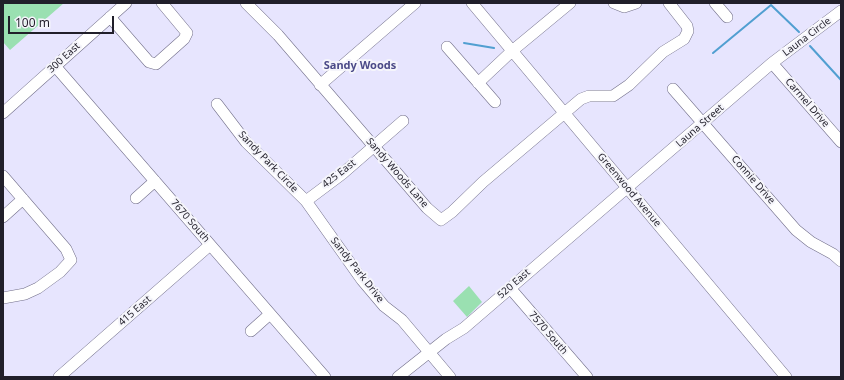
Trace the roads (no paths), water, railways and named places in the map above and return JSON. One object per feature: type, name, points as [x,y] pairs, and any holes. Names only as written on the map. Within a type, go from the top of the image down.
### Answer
[{"type":"street","name":"300 East","points":[[3,113],[126,3]]},
{"type":"street","points":[[110,17],[149,62],[156,64],[184,39],[187,33],[162,3]]},
{"type":"street","name":"Sandy Woods Lane","points":[[246,3],[278,35],[373,147],[427,208],[441,220],[452,212],[483,182],[565,114]]},
{"type":"street","points":[[320,84],[414,3]]},
{"type":"street","points":[[478,83],[512,51],[570,3]]},
{"type":"street","points":[[614,3],[624,7],[636,3]]},
{"type":"street","points":[[565,114],[585,97],[607,97],[621,91],[664,52],[684,39],[688,31],[684,20],[670,3]]},
{"type":"street","points":[[715,3],[727,17]]},
{"type":"street","name":"Greenwood Avenue","points":[[478,5],[512,51],[786,377]]},
{"type":"street","name":"Launa Circle","points":[[772,63],[841,11]]},
{"type":"street","points":[[447,47],[495,102]]},
{"type":"street","name":"Launa Street","points":[[628,188],[772,63]]},
{"type":"street","name":"Carmel Drive","points":[[772,63],[841,142]]},
{"type":"street","name":"7670 South","points":[[55,66],[325,377]]},
{"type":"street","name":"Connie Drive","points":[[673,89],[796,230],[811,242],[833,254],[841,261]]},
{"type":"street","name":"Sandy Park Circle","points":[[217,104],[246,142],[306,201]]},
{"type":"street","name":"425 East","points":[[306,201],[403,121]]},
{"type":"street","points":[[3,176],[66,249],[71,260],[60,272],[38,288],[25,294],[3,298]]},
{"type":"street","points":[[136,198],[155,181]]},
{"type":"street","name":"520 East","points":[[398,377],[429,352],[464,328],[588,220],[628,188]]},
{"type":"street","points":[[3,217],[23,199]]},
{"type":"street","name":"Sandy Park Drive","points":[[306,201],[362,280],[384,306],[402,320],[450,377]]},
{"type":"street","name":"415 East","points":[[59,377],[210,245]]},
{"type":"street","name":"7570 South","points":[[510,288],[587,377]]},
{"type":"street","points":[[250,331],[270,314]]},
{"type":"waterway","points":[[713,53],[771,5],[799,32]]},
{"type":"waterway","points":[[464,43],[494,48]]},
{"type":"waterway","points":[[810,46],[841,80]]},
{"type":"district","name":"Sandy Woods","points":[[360,66]]}]
